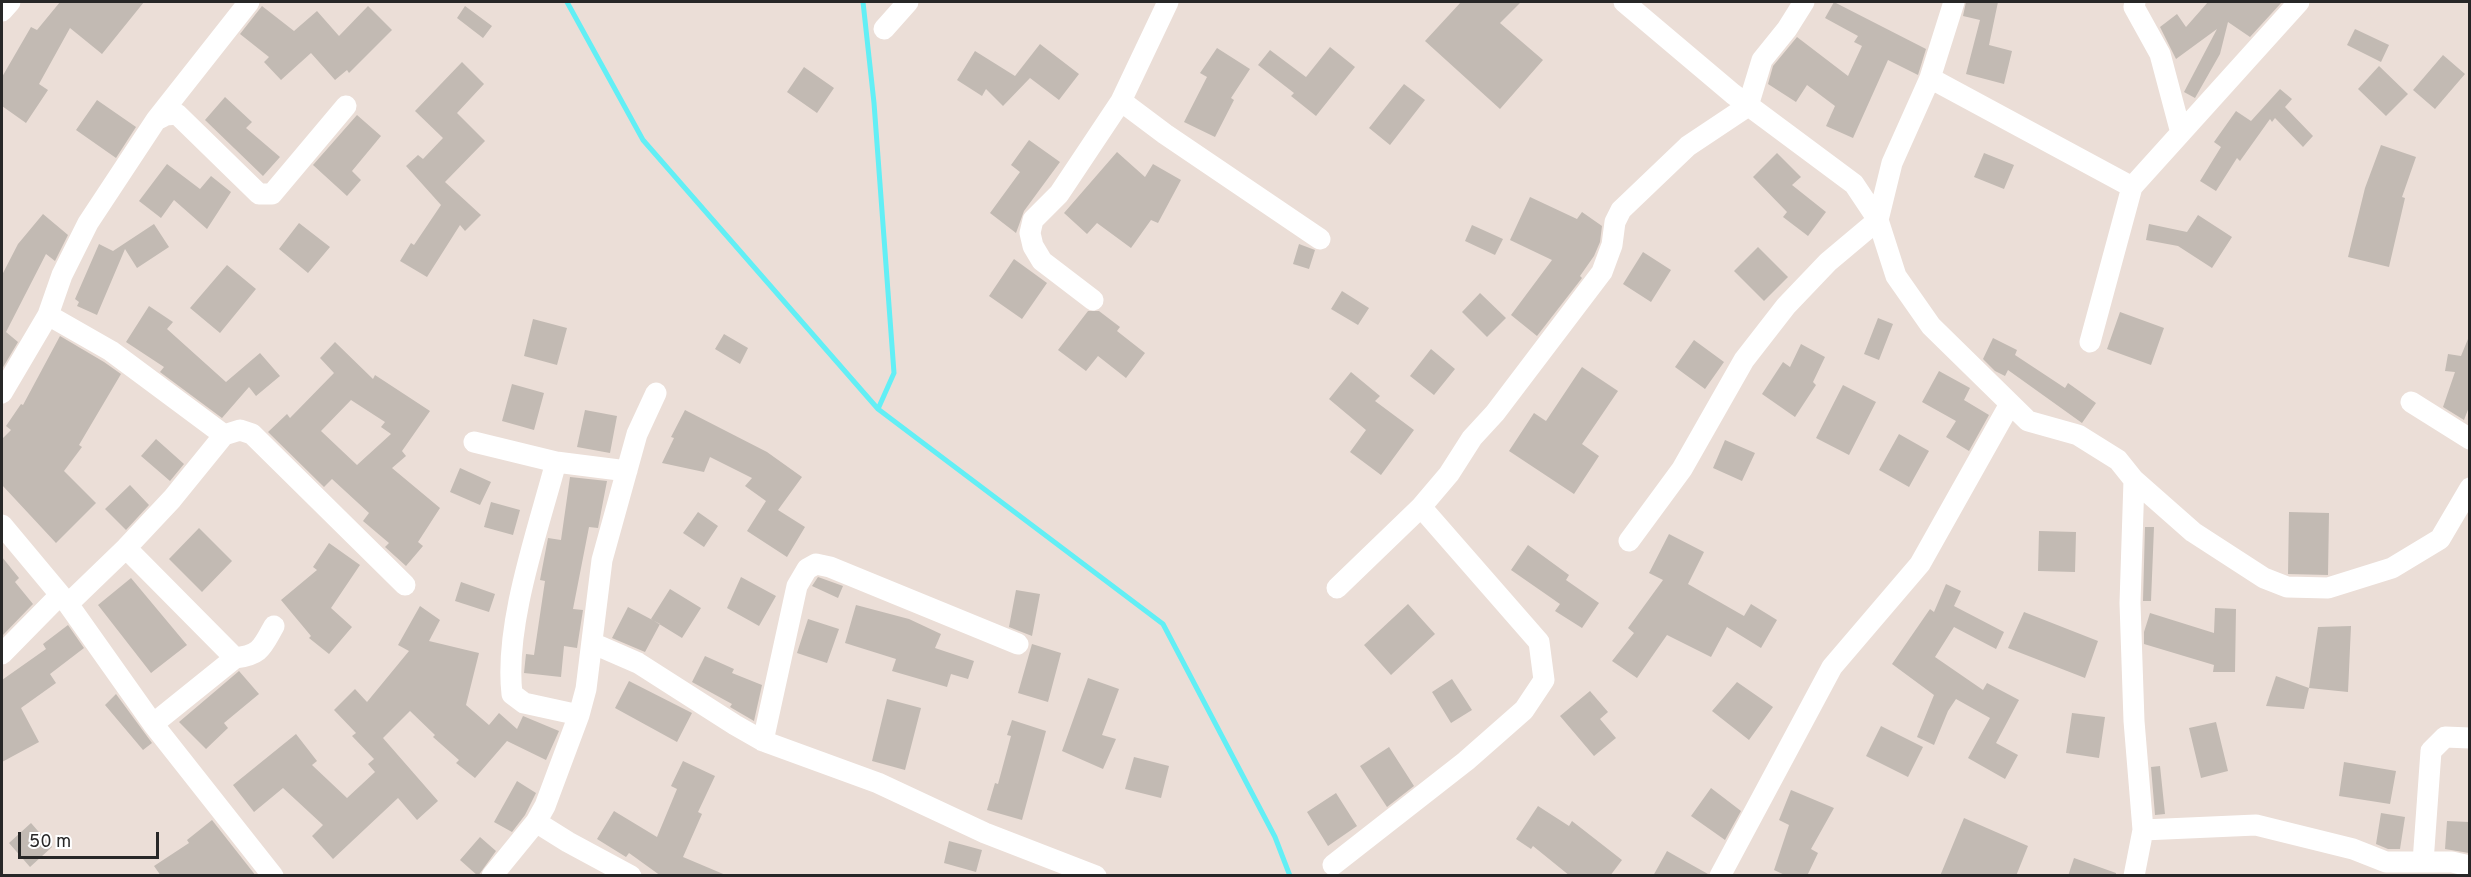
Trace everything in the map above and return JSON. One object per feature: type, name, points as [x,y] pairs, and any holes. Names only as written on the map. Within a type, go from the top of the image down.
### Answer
[{"type":"street","points":[[2,11],[10,2]]},
{"type":"street","points":[[2,393],[48,315],[62,275],[88,224],[156,120],[249,2]]},
{"type":"street","points":[[884,29],[908,2]]},
{"type":"street","points":[[1093,300],[1042,261],[1030,232],[1033,220],[1059,194],[1121,101],[1168,2]]},
{"type":"street","points":[[1624,2],[1748,106],[1854,184],[1878,220],[1896,276],[1931,326],[2028,422],[2078,435],[2118,460],[2134,480],[2193,532],[2264,578],[2287,587],[2328,588],[2392,568],[2440,539],[2469,488]]},
{"type":"street","points":[[1337,588],[1421,507],[1449,474],[1472,438],[1495,413],[1602,272],[1612,245],[1615,222],[1621,210],[1688,146],[1748,106],[1762,60],[1787,29],[1804,2]]},
{"type":"street","points":[[1629,541],[1682,469],[1744,360],[1786,306],[1828,262],[1878,220],[1892,163],[1930,78],[1954,2]]},
{"type":"street","points":[[2135,2],[2134,7],[2160,54],[2181,133]]},
{"type":"street","points":[[2090,342],[2132,187],[2299,2]]},
{"type":"street","points":[[1930,78],[2132,187]]},
{"type":"street","points":[[1121,101],[1165,134],[1320,239]]},
{"type":"street","points":[[156,120],[166,115],[177,114],[240,178],[259,194],[266,196],[272,194],[346,106]]},
{"type":"street","points":[[48,315],[111,351],[224,435]]},
{"type":"street","points":[[492,876],[536,822],[545,806],[579,715],[586,689],[602,560],[637,434],[656,393]]},
{"type":"street","points":[[2411,402],[2469,439]]},
{"type":"street","points":[[1720,876],[1832,667],[1920,564],[2010,404]]},
{"type":"street","points":[[2,654],[126,548],[172,499],[224,435],[240,430],[252,434],[405,585]]},
{"type":"street","points":[[474,442],[556,462],[627,471]]},
{"type":"street","points":[[556,462],[519,603],[510,676],[512,694],[524,703],[579,715]]},
{"type":"street","points":[[2134,480],[2130,603],[2134,721],[2143,830],[2134,876]]},
{"type":"street","points":[[1333,866],[1466,761],[1524,710],[1544,680],[1539,642],[1421,507]]},
{"type":"street","points":[[2,525],[64,599],[153,724],[269,874]]},
{"type":"street","points":[[126,548],[235,658]]},
{"type":"street","points":[[763,741],[797,586],[807,569],[816,564],[830,567],[1018,644]]},
{"type":"street","points":[[153,724],[235,658],[252,656],[259,652],[274,626]]},
{"type":"street","points":[[592,643],[638,663],[735,726],[763,741],[878,783],[985,833],[1096,876]]},
{"type":"street","points":[[2423,862],[2431,751],[2445,736],[2469,738]]},
{"type":"street","points":[[536,822],[631,876]]},
{"type":"street","points":[[2143,830],[2256,825],[2353,849],[2384,869],[2423,862],[2452,862],[2469,866]]},
{"type":"building","points":[[60,2],[144,2],[102,54],[70,28],[39,84],[48,90],[26,123],[2,106],[2,77],[31,27],[37,30]]},
{"type":"building","points":[[1461,2],[1521,2],[1500,23],[1543,60],[1500,109],[1425,41]]},
{"type":"building","points":[[1834,2],[1926,49],[1918,75],[1888,60],[1853,138],[1826,126],[1835,106],[1807,85],[1796,102],[1768,84],[1773,66],[1797,37],[1848,76],[1862,46],[1854,42],[1858,36],[1825,18]]},
{"type":"building","points":[[1966,2],[1998,2],[1989,45],[2012,51],[2004,84],[1966,74],[1980,20],[1963,16]]},
{"type":"building","points":[[2208,2],[2282,2],[2250,37],[2228,22],[2220,54],[2195,98],[2184,92],[2217,29],[2176,59],[2160,27],[2177,14],[2186,27]]},
{"type":"building","points":[[262,6],[294,31],[317,11],[339,36],[368,6],[392,30],[349,73],[347,70],[335,80],[311,53],[281,80],[264,62],[269,57],[240,34]]},
{"type":"building","points":[[465,6],[492,26],[483,38],[457,18]]},
{"type":"building","points":[[2355,29],[2389,45],[2381,62],[2347,45]]},
{"type":"building","points":[[1040,44],[1079,74],[1059,100],[1030,78],[1003,106],[986,89],[982,96],[957,80],[975,51],[1015,76]]},
{"type":"building","points":[[1330,47],[1355,67],[1316,116],[1291,96],[1294,93],[1258,65],[1270,50],[1306,77]]},
{"type":"building","points":[[1217,48],[1250,69],[1231,98],[1234,100],[1215,137],[1184,122],[1207,77],[1200,73]]},
{"type":"building","points":[[2443,55],[2465,74],[2435,109],[2413,90]]},
{"type":"building","points":[[462,62],[484,84],[457,113],[485,141],[445,182],[481,215],[465,231],[460,225],[427,277],[400,261],[411,243],[414,245],[441,205],[406,166],[418,155],[423,159],[443,138],[415,111]]},
{"type":"building","points":[[2379,66],[2408,94],[2386,116],[2358,89]]},
{"type":"building","points":[[804,67],[834,88],[817,113],[787,92]]},
{"type":"building","points":[[1404,84],[1425,100],[1390,145],[1369,128]]},
{"type":"building","points":[[2280,89],[2292,99],[2285,107],[2313,136],[2303,147],[2275,118],[2272,122],[2270,119],[2240,161],[2237,158],[2216,191],[2200,181],[2221,147],[2214,142],[2236,111],[2251,121]]},
{"type":"building","points":[[225,97],[252,122],[246,128],[280,157],[263,176],[205,120]]},
{"type":"building","points":[[97,100],[136,127],[116,158],[76,130]]},
{"type":"building","points":[[357,115],[381,136],[352,171],[361,180],[347,196],[313,165]]},
{"type":"building","points":[[1029,140],[1060,162],[1024,211],[1016,233],[990,213],[1020,172],[1011,165]]},
{"type":"building","points":[[2381,145],[2416,157],[2402,197],[2405,198],[2389,267],[2348,257],[2365,188]]},
{"type":"building","points":[[1117,152],[1145,177],[1153,164],[1181,180],[1158,223],[1151,220],[1131,248],[1097,223],[1087,234],[1064,213]]},
{"type":"building","points":[[1777,153],[1801,177],[1792,185],[1826,212],[1808,236],[1783,217],[1787,212],[1753,177]]},
{"type":"building","points":[[1984,153],[2014,165],[2004,189],[1974,177]]},
{"type":"building","points":[[167,164],[200,189],[211,176],[231,192],[207,229],[174,200],[161,218],[139,201]]},
{"type":"building","points":[[1530,197],[1577,219],[1582,212],[1602,226],[1600,242],[1594,256],[1580,276],[1582,278],[1537,336],[1511,315],[1552,260],[1510,240]]},
{"type":"building","points":[[43,214],[68,235],[55,261],[46,254],[6,332],[18,342],[2,369],[2,275],[18,244]]},
{"type":"building","points":[[2198,215],[2232,237],[2212,268],[2178,246],[2146,240],[2149,224],[2187,232]]},
{"type":"building","points":[[299,223],[330,247],[308,273],[279,249]]},
{"type":"building","points":[[154,224],[169,247],[137,268],[125,249],[97,315],[77,306],[79,302],[75,299],[99,244],[113,251]]},
{"type":"building","points":[[1472,225],[1503,239],[1495,255],[1465,241]]},
{"type":"building","points":[[1299,244],[1315,250],[1309,269],[1293,264]]},
{"type":"building","points":[[1758,247],[1788,277],[1764,301],[1734,271]]},
{"type":"building","points":[[1643,252],[1671,270],[1651,302],[1623,284]]},
{"type":"building","points":[[1014,259],[1047,283],[1022,319],[989,296]]},
{"type":"building","points":[[227,265],[256,289],[220,333],[190,308]]},
{"type":"building","points":[[1342,291],[1369,308],[1358,325],[1331,309]]},
{"type":"building","points":[[1480,293],[1506,318],[1487,337],[1462,312]]},
{"type":"building","points":[[149,306],[173,322],[167,329],[226,382],[260,353],[280,376],[256,396],[249,387],[222,418],[160,372],[164,367],[126,342]]},
{"type":"building","points":[[1088,311],[1099,311],[1120,327],[1117,331],[1145,353],[1126,378],[1098,356],[1086,371],[1058,350]]},
{"type":"building","points":[[2120,312],[2164,328],[2151,365],[2107,349]]},
{"type":"building","points":[[1878,318],[1893,324],[1879,360],[1864,354]]},
{"type":"building","points":[[533,319],[567,328],[557,365],[524,356]]},
{"type":"building","points":[[724,334],[748,348],[740,364],[715,349]]},
{"type":"building","points":[[60,336],[121,374],[79,445],[82,447],[64,471],[96,503],[56,543],[2,485],[2,439],[11,430],[6,426],[21,404],[23,405]]},
{"type":"building","points":[[1993,338],[2017,350],[2015,355],[2065,388],[2068,383],[2096,403],[2082,423],[2008,370],[2005,376],[1995,371],[1983,359]]},
{"type":"building","points":[[2468,339],[2469,407],[2464,420],[2443,407],[2455,372],[2445,371],[2448,354],[2461,356]]},
{"type":"building","points":[[1694,340],[1724,362],[1705,389],[1675,367]]},
{"type":"building","points":[[335,342],[373,379],[375,375],[430,411],[402,451],[406,456],[392,468],[440,508],[418,542],[423,546],[406,566],[385,547],[389,543],[363,521],[369,513],[332,479],[324,487],[268,432],[287,414],[290,418],[334,373],[320,358]],"holes":[[[351,400],[385,422],[381,427],[391,434],[357,465],[321,431]]]},
{"type":"building","points":[[1801,344],[1825,357],[1813,382],[1816,385],[1795,417],[1762,394],[1783,362],[1790,367]]},
{"type":"building","points":[[1431,349],[1455,369],[1434,395],[1410,376]]},
{"type":"building","points":[[1582,367],[1618,391],[1582,444],[1599,456],[1574,494],[1509,451],[1534,413],[1546,421]]},
{"type":"building","points":[[1939,371],[1970,388],[1964,400],[1989,415],[1969,451],[1946,437],[1956,421],[1922,402]]},
{"type":"building","points":[[1351,372],[1380,396],[1375,401],[1414,430],[1381,475],[1350,452],[1366,430],[1329,399]]},
{"type":"building","points":[[512,384],[544,393],[534,430],[502,421]]},
{"type":"building","points":[[1843,385],[1876,402],[1849,455],[1816,438]]},
{"type":"building","points":[[585,410],[617,416],[610,453],[577,447]]},
{"type":"building","points":[[685,410],[767,452],[802,477],[778,510],[805,527],[787,557],[747,531],[766,501],[745,486],[752,478],[710,457],[704,472],[662,463],[674,438],[671,437]]},
{"type":"building","points":[[1899,434],[1929,451],[1909,487],[1879,470]]},
{"type":"building","points":[[156,439],[184,464],[170,481],[141,456]]},
{"type":"building","points":[[1725,440],[1755,453],[1742,481],[1713,468]]},
{"type":"building","points":[[460,468],[491,482],[480,505],[450,492]]},
{"type":"building","points":[[570,477],[607,481],[598,528],[589,527],[573,609],[583,610],[577,648],[564,646],[561,677],[524,673],[526,654],[534,655],[545,581],[540,580],[548,538],[561,540]]},
{"type":"building","points":[[130,485],[149,505],[126,530],[105,509]]},
{"type":"building","points":[[491,502],[520,510],[513,535],[484,527]]},
{"type":"building","points":[[698,512],[718,526],[704,547],[683,533]]},
{"type":"building","points":[[2289,512],[2329,513],[2328,575],[2288,574]]},
{"type":"building","points":[[2145,527],[2154,527],[2151,601],[2143,601]]},
{"type":"building","points":[[199,528],[232,561],[202,592],[169,559]]},
{"type":"building","points":[[2039,531],[2076,532],[2075,572],[2038,571]]},
{"type":"building","points":[[1669,534],[1704,552],[1688,584],[1744,616],[1751,604],[1777,620],[1761,648],[1727,627],[1711,657],[1667,635],[1637,678],[1612,661],[1634,633],[1628,628],[1663,580],[1649,573]]},
{"type":"building","points":[[329,543],[360,565],[331,608],[352,627],[329,654],[309,638],[311,636],[281,600],[317,570],[313,567]]},
{"type":"building","points":[[1528,545],[1569,575],[1566,580],[1599,603],[1582,628],[1555,611],[1560,604],[1511,570]]},
{"type":"building","points":[[2,557],[19,578],[15,582],[33,604],[2,636]]},
{"type":"building","points":[[741,577],[776,596],[759,626],[727,608]]},
{"type":"building","points":[[818,577],[843,586],[838,598],[812,586]]},
{"type":"building","points":[[131,578],[187,645],[151,673],[98,605]]},
{"type":"building","points":[[461,582],[495,594],[489,612],[455,601]]},
{"type":"building","points":[[1946,584],[1961,591],[1954,606],[2004,632],[1996,649],[1954,627],[1935,657],[1983,690],[1987,683],[2019,700],[1996,743],[2018,755],[2005,779],[1968,758],[1990,718],[1956,699],[1948,711],[1934,745],[1917,737],[1934,695],[1892,664],[1930,609],[1934,612]]},
{"type":"building","points":[[670,589],[701,608],[682,638],[651,619]]},
{"type":"building","points":[[1016,590],[1040,594],[1032,636],[1009,627]]},
{"type":"building","points":[[1408,604],[1435,634],[1391,675],[1364,645]]},
{"type":"building","points":[[856,605],[909,619],[941,634],[935,648],[974,661],[968,679],[951,674],[947,687],[892,671],[896,659],[845,643]]},
{"type":"building","points":[[420,606],[440,620],[429,641],[479,653],[466,705],[489,725],[499,713],[517,729],[523,716],[559,731],[546,760],[507,741],[475,778],[456,763],[459,760],[433,737],[435,735],[410,711],[383,738],[438,801],[417,820],[398,798],[333,859],[312,836],[323,825],[283,788],[254,812],[233,785],[296,734],[317,761],[312,765],[347,798],[375,772],[368,764],[374,759],[352,736],[356,733],[334,710],[355,689],[367,702],[409,651],[398,645]]},
{"type":"building","points":[[628,607],[660,624],[645,652],[612,638]]},
{"type":"building","points":[[2215,608],[2236,609],[2235,672],[2213,672],[2214,665],[2144,644],[2144,632],[2150,613],[2214,633]]},
{"type":"building","points":[[2024,612],[2098,641],[2085,678],[2008,648]]},
{"type":"building","points":[[808,619],[839,629],[827,663],[797,653]]},
{"type":"building","points":[[68,625],[84,648],[50,674],[56,683],[21,708],[39,742],[2,762],[2,680],[46,649],[43,644]]},
{"type":"building","points":[[2351,626],[2348,692],[2309,688],[2318,627]]},
{"type":"building","points":[[1032,644],[1061,653],[1048,702],[1018,693]]},
{"type":"building","points":[[705,656],[734,669],[732,673],[762,685],[754,721],[730,707],[732,704],[692,682]]},
{"type":"building","points":[[239,671],[259,694],[224,723],[228,728],[206,749],[179,722]]},
{"type":"building","points":[[2276,676],[2309,688],[2304,709],[2266,706]]},
{"type":"building","points":[[1088,678],[1119,689],[1102,735],[1116,739],[1103,769],[1062,751]]},
{"type":"building","points":[[1452,679],[1472,710],[1451,723],[1432,692]]},
{"type":"building","points":[[629,681],[692,713],[677,742],[615,708]]},
{"type":"building","points":[[1737,682],[1773,707],[1749,740],[1712,711]]},
{"type":"building","points":[[1590,691],[1608,712],[1600,719],[1616,738],[1594,756],[1560,716]]},
{"type":"building","points":[[116,694],[152,743],[143,750],[105,705]]},
{"type":"building","points":[[887,699],[921,708],[905,770],[872,761]]},
{"type":"building","points":[[2072,713],[2105,717],[2099,758],[2066,753]]},
{"type":"building","points":[[1012,720],[1046,731],[1022,820],[987,810],[995,783],[998,784],[1011,736],[1007,735]]},
{"type":"building","points":[[2216,722],[2228,771],[2201,778],[2189,728]]},
{"type":"building","points":[[1881,726],[1923,747],[1908,777],[1866,756]]},
{"type":"building","points":[[1389,747],[1414,786],[1387,807],[1360,766]]},
{"type":"building","points":[[1134,757],[1169,766],[1161,798],[1125,789]]},
{"type":"building","points":[[683,761],[715,776],[698,812],[702,814],[683,857],[728,876],[661,876],[629,853],[626,857],[597,839],[614,811],[657,837],[677,789],[671,786]]},
{"type":"building","points":[[2344,762],[2396,771],[2390,804],[2339,796]]},
{"type":"building","points":[[2160,766],[2165,814],[2155,815],[2151,767]]},
{"type":"building","points":[[517,781],[536,793],[525,815],[512,832],[494,822]]},
{"type":"building","points":[[1711,788],[1741,811],[1725,840],[1691,816]]},
{"type":"building","points":[[1791,790],[1834,808],[1811,849],[1818,853],[1807,876],[1787,876],[1774,870],[1789,825],[1779,820]]},
{"type":"building","points":[[1336,793],[1357,826],[1328,846],[1307,812]]},
{"type":"building","points":[[1538,806],[1569,826],[1572,821],[1622,860],[1610,876],[1570,876],[1533,846],[1531,849],[1516,839]]},
{"type":"building","points":[[2381,813],[2405,817],[2400,849],[2388,849],[2376,844]]},
{"type":"building","points":[[1964,818],[2028,846],[2016,876],[1940,876]]},
{"type":"building","points":[[212,820],[256,876],[161,876],[154,866],[189,843],[187,840]]},
{"type":"building","points":[[2447,821],[2469,822],[2469,853],[2445,849]]},
{"type":"building","points":[[31,823],[52,847],[30,867],[9,843]]},
{"type":"building","points":[[480,837],[496,851],[478,876],[460,860]]},
{"type":"building","points":[[949,841],[982,850],[976,872],[944,863]]},
{"type":"building","points":[[1667,851],[1708,874],[1707,876],[1653,876]]},
{"type":"building","points":[[2074,858],[2116,873],[2116,876],[2068,876]]},
{"type":"waterway","points":[[567,2],[643,140],[878,409],[1163,624],[1275,837],[1290,876]]},
{"type":"waterway","points":[[863,2],[874,103],[894,373],[878,409]]}]
